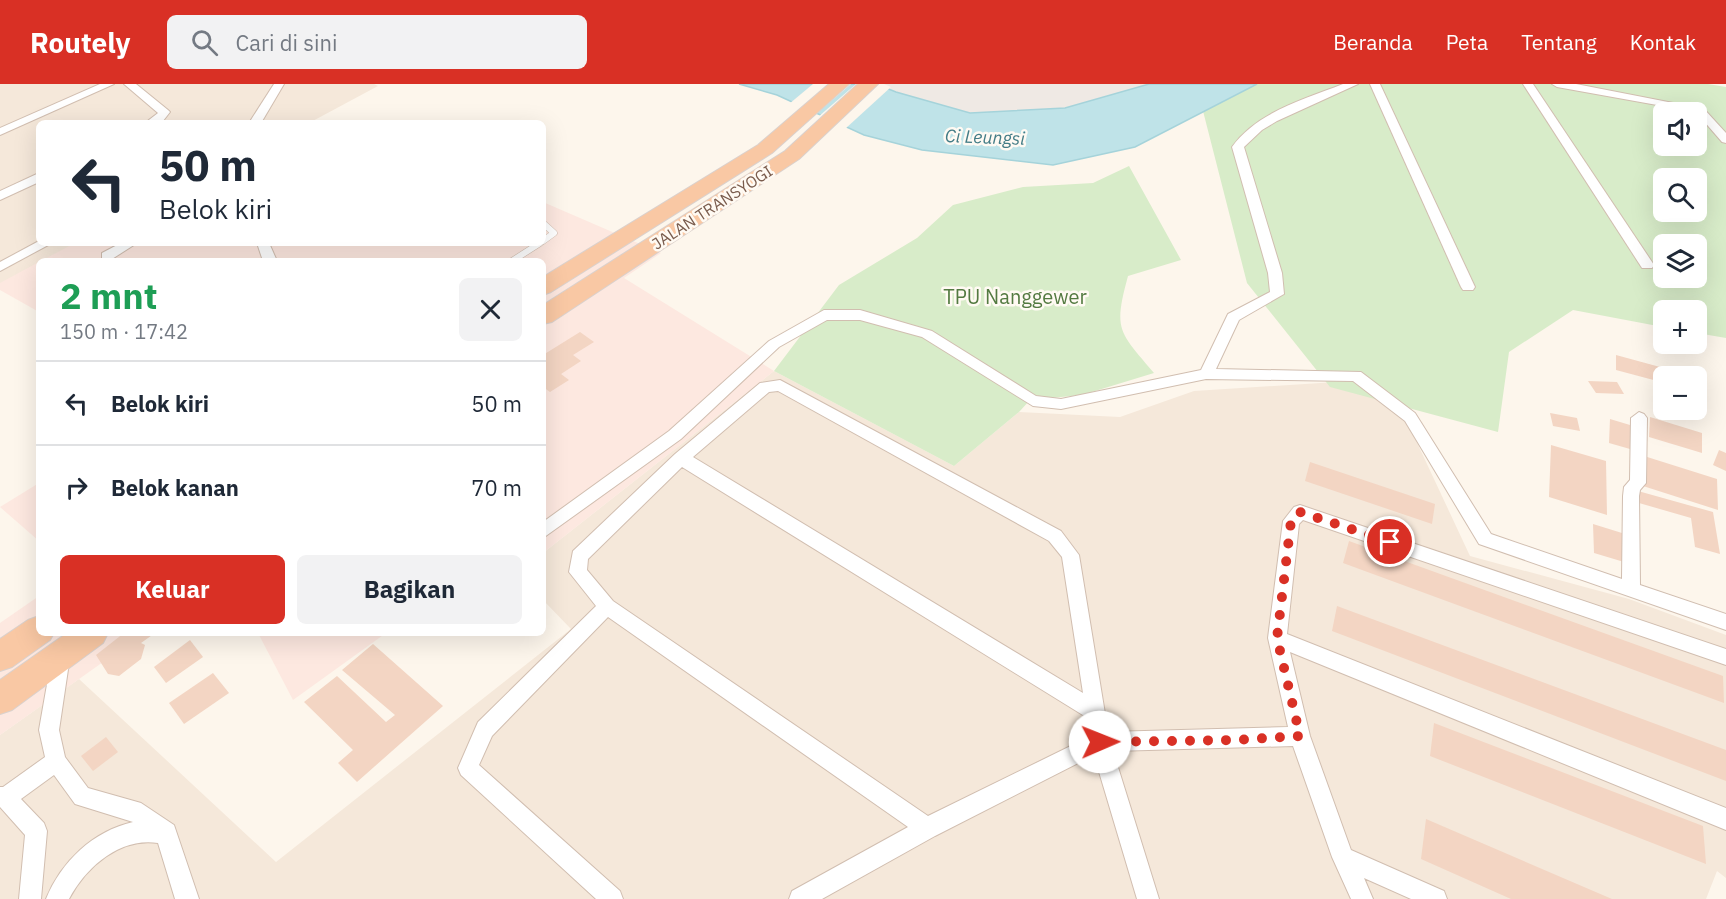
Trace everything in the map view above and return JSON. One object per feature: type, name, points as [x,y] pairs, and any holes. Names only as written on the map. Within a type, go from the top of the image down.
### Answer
[{"type":"highway","name":"JALAN TRANSYOGI","points":[[546,285],[751,158],[800,121],[840,84]]},
{"type":"highway","name":"JALAN TRANSYOGI","points":[[546,314],[769,171],[820,131],[869,84]]},
{"type":"highway","points":[[0,657],[36,632]]},
{"type":"highway","points":[[0,699],[88,636]]},
{"type":"street","points":[[0,132],[109,84]]},
{"type":"street","points":[[129,84],[164,112],[159,120]]},
{"type":"street","points":[[257,120],[279,84]]},
{"type":"street","points":[[1206,374],[1233,317],[1277,294],[1275,273],[1238,147],[1249,134],[1290,109],[1353,84]]},
{"type":"street","points":[[1375,84],[1468,287]]},
{"type":"street","points":[[1528,84],[1647,265]]},
{"type":"street","points":[[1557,84],[1700,111],[1726,140]]},
{"type":"street","points":[[0,196],[36,178]]},
{"type":"street","points":[[0,267],[40,246]]},
{"type":"street","points":[[107,256],[125,246]]},
{"type":"street","points":[[546,529],[675,435],[774,344],[824,315],[860,315],[927,334],[1033,400],[1061,404],[1182,376],[1206,374],[1356,376],[1410,417],[1485,539],[1726,622]]},
{"type":"street","points":[[927,828],[608,606],[578,572],[579,556],[681,458],[765,387],[780,385],[1055,536],[1070,555],[1100,742],[1148,899]]},
{"type":"street","points":[[1631,588],[1631,496],[1632,487],[1638,483],[1639,418]]},
{"type":"street","points":[[681,458],[1094,711]]},
{"type":"street","points":[[1362,899],[1343,857],[1300,736],[1277,638],[1291,521],[1300,512],[1726,657]]},
{"type":"street","points":[[608,606],[485,729],[473,750],[468,768],[612,899]]},
{"type":"street","points":[[1277,638],[1726,819]]},
{"type":"street","points":[[61,655],[49,730],[56,761],[82,797],[134,810],[166,833],[184,893],[188,899]]},
{"type":"street","points":[[800,899],[927,828],[1100,742],[1235,740],[1300,736]]},
{"type":"street","points":[[30,899],[36,831],[3,798],[56,761]]},
{"type":"street","points":[[57,899],[65,881],[87,857],[115,839],[142,831],[166,833]]},
{"type":"street","points":[[1343,857],[1436,899]]},
{"type":"lane","points":[[546,225],[554,230],[546,237]]},
{"type":"lane","points":[[517,258],[535,246]]},
{"type":"shaded area","points":[[0,84],[374,84],[378,86],[315,120],[36,120],[36,246],[80,246],[58,258],[36,258],[36,270],[0,289]]},
{"type":"shaded area","points":[[876,84],[1149,84],[1065,108],[970,113]]},
{"type":"shaded area","points":[[546,203],[661,253],[624,278],[774,371],[546,551],[546,258],[47,258],[69,246],[546,246]]},
{"type":"shaded area","points":[[36,264],[36,310],[0,290],[0,283]]},
{"type":"shaded area","points":[[774,371],[954,466],[1019,412],[1120,417],[1194,391],[1352,381],[1405,417],[1470,556],[1629,599],[1726,635],[1726,878],[1717,871],[1706,899],[0,899],[0,735],[79,679],[276,862],[571,629],[546,603],[546,551]]},
{"type":"shaded area","points":[[36,485],[36,538],[0,507]]},
{"type":"shaded area","points":[[36,598],[36,636],[140,636],[0,735],[0,623]]},
{"type":"shaded area","points":[[260,636],[382,636],[293,700]]},
{"type":"green space","points":[[1257,84],[1708,84],[1726,87],[1726,338],[1707,335],[1707,300],[1653,300],[1653,325],[1573,310],[1509,352],[1498,432],[1330,387],[1247,283],[1203,111]]},
{"type":"green space","name":"TPU Nanggewer","points":[[1129,166],[1181,260],[1128,276],[1123,294],[1120,320],[1122,329],[1133,348],[1154,373],[1082,395],[1030,400],[1019,412],[954,466],[774,371],[839,285],[917,238],[953,205],[1023,187],[1093,183]]},
{"type":"water","name":"Ci Leungsi","points":[[739,84],[876,84],[970,113],[1065,108],[1149,84],[1257,84],[1135,147],[1053,165],[922,150],[864,135],[777,95]]},
{"type":"pier","points":[[813,84],[851,84],[815,115],[789,104]]},
{"type":"pier","points":[[856,84],[884,84],[891,87],[845,129],[818,117]]},
{"type":"building","points":[[580,332],[594,342],[573,355],[581,361],[561,374],[569,380],[550,392],[546,389],[546,353]]},
{"type":"building","points":[[1616,355],[1656,366],[1653,366],[1653,380],[1616,370]]},
{"type":"building","points":[[1588,381],[1617,382],[1624,394],[1596,393]]},
{"type":"building","points":[[1550,413],[1577,418],[1580,431],[1553,426]]},
{"type":"building","points":[[1650,417],[1653,420],[1702,433],[1702,453],[1649,437]]},
{"type":"building","points":[[1610,419],[1630,425],[1630,449],[1609,443]]},
{"type":"building","points":[[1551,445],[1606,461],[1607,515],[1549,497]]},
{"type":"building","points":[[1719,450],[1726,453],[1726,471],[1713,465]]},
{"type":"building","points":[[1644,456],[1717,479],[1718,510],[1643,486]]},
{"type":"building","points":[[1310,462],[1435,504],[1432,524],[1305,481]]},
{"type":"building","points":[[1638,491],[1713,512],[1720,554],[1695,547],[1691,518],[1639,503]]},
{"type":"building","points":[[1593,524],[1622,533],[1624,562],[1594,553]]},
{"type":"building","points":[[1349,541],[1723,676],[1724,703],[1343,563]]},
{"type":"building","points":[[1337,606],[1726,750],[1726,781],[1332,631]]},
{"type":"building","points":[[120,636],[151,636],[141,643],[145,645],[141,659],[119,676],[108,674],[96,655]]},
{"type":"building","points":[[190,640],[203,657],[166,683],[154,667]]},
{"type":"building","points":[[373,644],[443,706],[357,782],[338,763],[353,750],[304,702],[337,676],[386,722],[395,715],[342,670]]},
{"type":"building","points":[[213,673],[229,693],[184,724],[169,703]]},
{"type":"building","points":[[1434,723],[1703,826],[1706,864],[1430,756]]},
{"type":"building","points":[[106,737],[118,752],[93,771],[81,756]]},
{"type":"building","points":[[1426,819],[1612,899],[1511,899],[1421,859]]},
{"type":"route","points":[[1100,742],[1235,740],[1300,736],[1277,638],[1291,521],[1300,512],[1390,542]]}]
